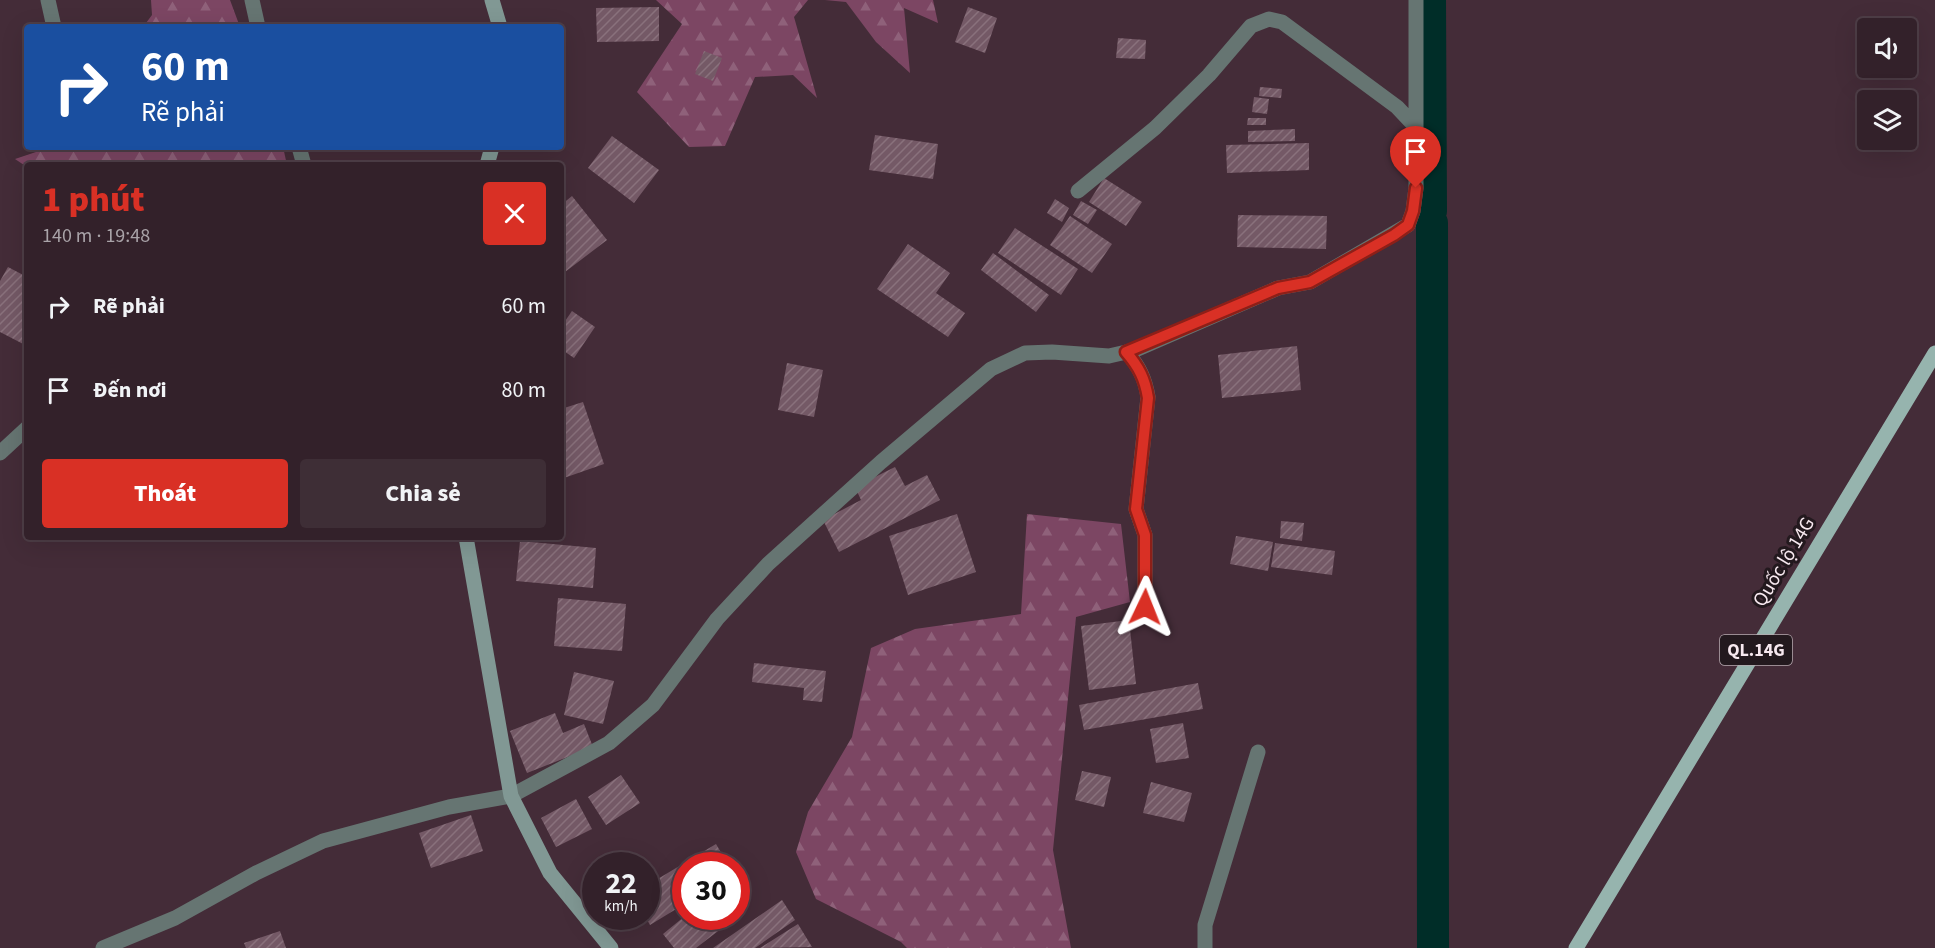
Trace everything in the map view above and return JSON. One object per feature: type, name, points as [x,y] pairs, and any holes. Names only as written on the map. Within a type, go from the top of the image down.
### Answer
[{"type":"main road","name":"Quốc lộ 14G","points":[[1576,948],[1935,353]]},
{"type":"street","points":[[48,0],[53,24]]},
{"type":"street","points":[[252,0],[257,24]]},
{"type":"street","points":[[492,0],[499,24]]},
{"type":"street","points":[[104,948],[175,918],[256,873],[323,841],[449,807],[511,796],[609,743],[632,726],[653,705],[717,619],[768,564],[881,462],[991,369],[1025,353],[1052,352],[1109,356],[1126,352],[1278,288],[1310,282],[1408,225],[1413,211],[1416,188],[1414,125],[1416,0]]},
{"type":"street","points":[[1078,191],[1155,128],[1209,75],[1251,26],[1269,19],[1282,22],[1397,107],[1414,125]]},
{"type":"street","points":[[1126,352],[1138,365],[1146,381],[1148,398],[1136,509],[1145,535],[1145,607]]},
{"type":"street","points":[[0,453],[24,431]]},
{"type":"street","points":[[467,540],[511,796],[550,873],[611,948]]},
{"type":"street","points":[[1205,948],[1205,925],[1258,752]]},
{"type":"green space","points":[[151,0],[230,0],[239,24],[145,24],[152,15]]},
{"type":"green space","points":[[656,0],[808,0],[794,17],[817,98],[793,75],[755,77],[725,146],[689,147],[637,92],[682,24]]},
{"type":"green space","points":[[825,0],[933,0],[938,23],[904,8],[910,73],[876,42],[846,2]]},
{"type":"green space","points":[[42,150],[284,150],[286,162],[24,162],[24,165],[15,159]]},
{"type":"green space","points":[[1027,514],[1121,524],[1130,602],[1076,617],[1053,850],[1071,948],[907,948],[901,942],[816,899],[796,852],[808,812],[852,737],[871,648],[915,629],[1021,614]]},
{"type":"building","points":[[659,7],[659,41],[597,42],[596,8]]},
{"type":"building","points":[[968,7],[997,18],[985,53],[955,42]]},
{"type":"building","points":[[1118,38],[1146,40],[1145,59],[1116,58]]},
{"type":"building","points":[[704,51],[722,58],[713,81],[695,74]]},
{"type":"building","points":[[1260,87],[1282,89],[1281,98],[1259,96]]},
{"type":"building","points":[[1254,97],[1269,99],[1267,114],[1252,112]]},
{"type":"building","points":[[1248,118],[1266,118],[1266,125],[1247,125]]},
{"type":"building","points":[[1295,129],[1295,141],[1248,142],[1248,131]]},
{"type":"building","points":[[875,135],[938,144],[933,179],[869,170]]},
{"type":"building","points":[[612,136],[659,170],[634,203],[588,168]]},
{"type":"building","points":[[1309,143],[1309,170],[1227,173],[1226,145]]},
{"type":"building","points":[[1104,178],[1142,202],[1126,226],[1089,202]]},
{"type":"building","points":[[572,196],[607,240],[565,272],[564,271],[564,203]]},
{"type":"building","points":[[1055,199],[1069,208],[1062,222],[1047,213]]},
{"type":"building","points":[[1081,201],[1097,210],[1088,224],[1073,215]]},
{"type":"building","points":[[1238,215],[1327,216],[1326,249],[1237,247]]},
{"type":"building","points":[[1070,216],[1112,244],[1092,273],[1050,245]]},
{"type":"building","points":[[1015,228],[1078,269],[1061,295],[998,253]]},
{"type":"building","points":[[908,244],[950,273],[936,293],[965,313],[948,337],[877,289]]},
{"type":"building","points":[[993,253],[1049,295],[1036,312],[981,270]]},
{"type":"building","points":[[8,267],[24,275],[24,344],[0,332],[0,281]]},
{"type":"building","points":[[572,311],[595,327],[574,358],[564,351],[564,323]]},
{"type":"building","points":[[1297,346],[1301,390],[1222,398],[1218,355]]},
{"type":"building","points":[[787,363],[823,370],[814,417],[778,410]]},
{"type":"building","points":[[583,402],[604,464],[564,478],[564,408]]},
{"type":"building","points":[[895,467],[905,486],[927,475],[940,500],[839,552],[823,520],[861,500],[855,487]]},
{"type":"building","points":[[957,514],[976,572],[908,595],[889,536]]},
{"type":"building","points":[[1281,521],[1304,523],[1302,541],[1280,538]]},
{"type":"building","points":[[1236,536],[1273,542],[1268,571],[1230,564]]},
{"type":"building","points":[[520,541],[596,548],[593,588],[516,581]]},
{"type":"building","points":[[1275,543],[1335,551],[1332,575],[1271,567]]},
{"type":"building","points":[[558,598],[626,604],[622,651],[554,646]]},
{"type":"building","points":[[1129,620],[1136,684],[1089,690],[1081,626]]},
{"type":"building","points":[[754,663],[826,671],[822,702],[803,700],[804,688],[752,682]]},
{"type":"building","points":[[574,672],[614,681],[603,724],[564,715]]},
{"type":"building","points":[[1198,683],[1203,709],[1084,730],[1079,705]]},
{"type":"building","points":[[555,713],[563,733],[584,724],[593,747],[527,773],[510,731]]},
{"type":"building","points":[[1183,723],[1189,758],[1156,763],[1150,729]]},
{"type":"building","points":[[1082,771],[1111,777],[1104,807],[1075,800]]},
{"type":"building","points":[[621,775],[640,803],[606,825],[588,797]]},
{"type":"building","points":[[1151,782],[1192,793],[1184,822],[1143,813]]},
{"type":"building","points":[[576,799],[592,829],[556,847],[541,818]]},
{"type":"building","points":[[471,815],[483,851],[431,868],[419,833]]},
{"type":"building","points":[[716,844],[721,852],[703,852]]},
{"type":"building","points":[[672,870],[672,912],[660,919],[660,878]]},
{"type":"building","points":[[782,900],[795,920],[755,948],[713,948],[739,930],[750,930],[750,922]]},
{"type":"building","points":[[798,924],[812,947],[760,948]]},
{"type":"building","points":[[672,927],[672,930],[719,930],[696,948],[674,948],[663,934]]},
{"type":"building","points":[[280,931],[286,948],[246,948],[244,943]]},
{"type":"waterway","points":[[1430,0],[1431,211]]},
{"type":"waterway","points":[[1432,223],[1433,948]]},
{"type":"route","points":[[1145,607],[1145,535],[1136,509],[1148,398],[1146,381],[1138,365],[1126,352],[1136,350],[1278,288],[1310,282],[1394,235],[1408,225],[1413,211],[1416,188]]}]
